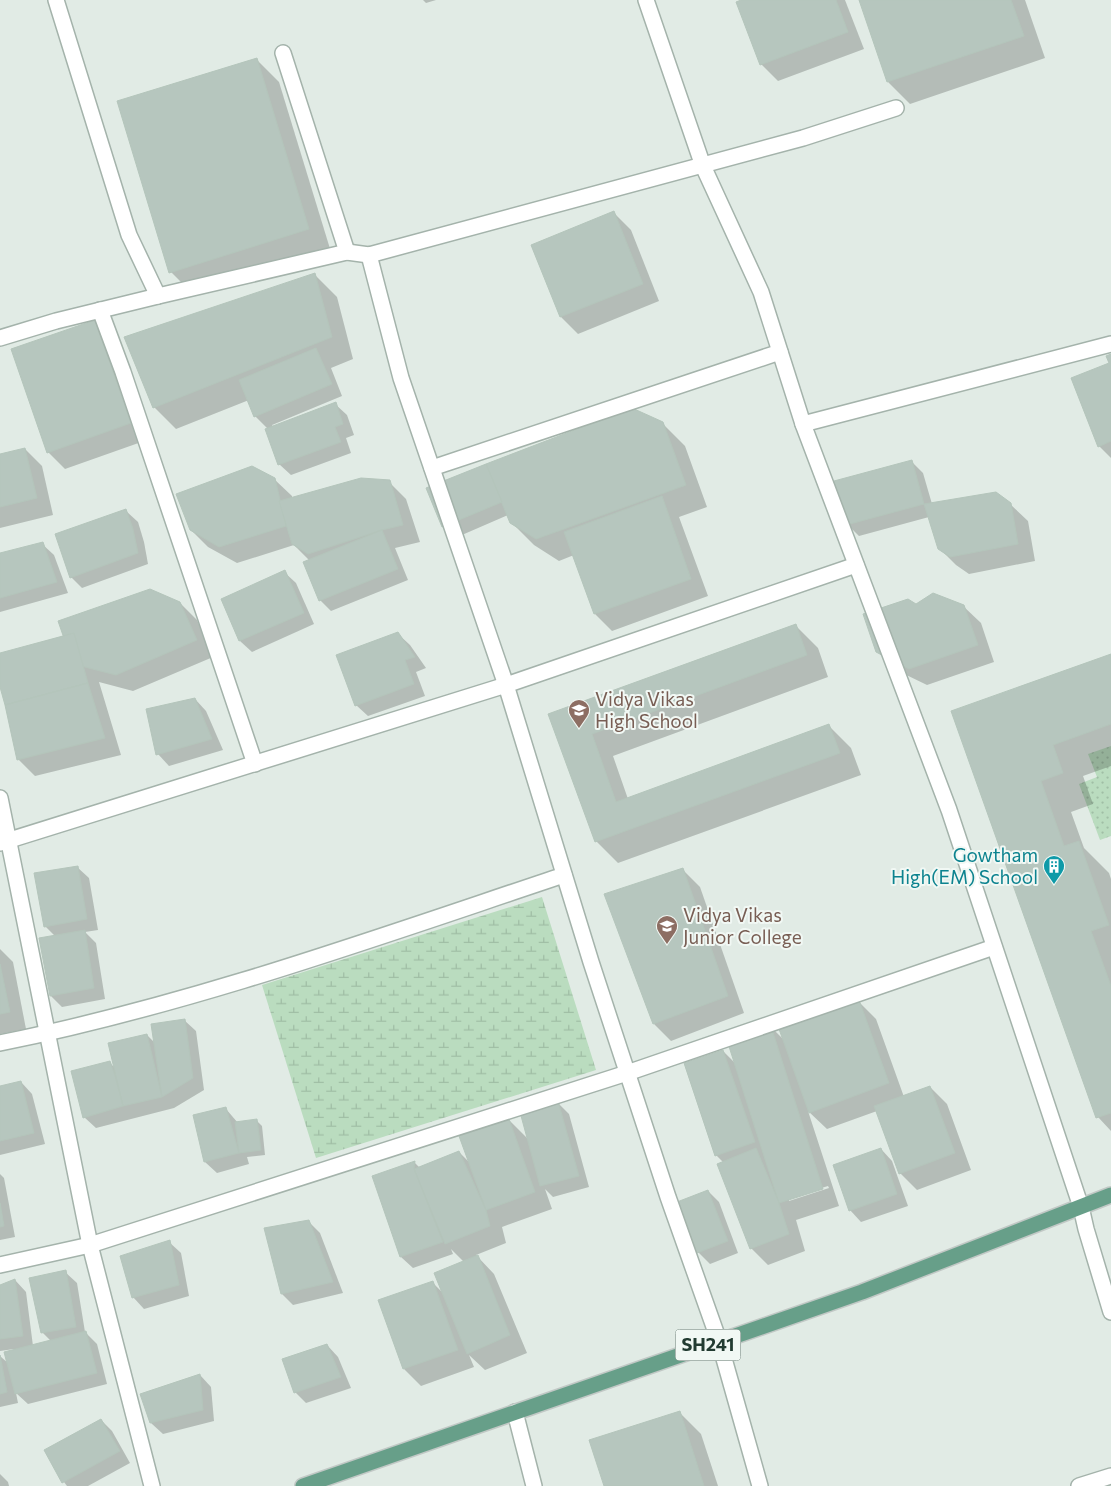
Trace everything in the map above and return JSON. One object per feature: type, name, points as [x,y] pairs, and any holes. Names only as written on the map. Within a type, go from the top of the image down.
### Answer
[{"type":"main road","name":"SH241","points":[[303,1486],[862,1292],[1111,1195]]},
{"type":"street","points":[[56,0],[129,235],[158,296]]},
{"type":"street","points":[[646,0],[703,166],[761,292],[803,424],[948,810],[1081,1207],[1111,1312]]},
{"type":"street","points":[[284,53],[347,252]]},
{"type":"street","points":[[0,338],[100,310],[347,252],[368,255],[703,166],[803,138],[896,108]]},
{"type":"street","points":[[368,255],[401,378],[506,685],[627,1073],[719,1342],[760,1486]]},
{"type":"street","points":[[100,310],[123,372],[255,764]]},
{"type":"street","points":[[803,424],[1111,344]]},
{"type":"street","points":[[432,468],[780,352]]},
{"type":"street","points":[[5,842],[506,685],[856,565]]},
{"type":"street","points":[[0,798],[5,842],[48,1033],[90,1245],[152,1486]]},
{"type":"street","points":[[0,1043],[48,1033],[230,985],[564,875]]},
{"type":"street","points":[[0,1265],[90,1245],[627,1073],[994,947]]},
{"type":"street","points":[[515,1412],[534,1486]]},
{"type":"street","points":[[1078,1486],[1111,1476]]},
{"type":"green space","points":[[1111,746],[1111,836],[1100,840],[1079,784],[1097,777],[1088,754]]},
{"type":"green space","points":[[542,897],[596,1070],[316,1158],[262,985]]},
{"type":"building","points":[[741,0],[836,0],[848,32],[760,65],[736,2]]},
{"type":"building","points":[[859,0],[1011,0],[1024,36],[887,82]]},
{"type":"building","points":[[257,58],[309,229],[169,273],[117,101]]},
{"type":"building","points":[[614,211],[643,284],[560,317],[531,245]]},
{"type":"building","points":[[315,273],[332,337],[153,408],[124,337]]},
{"type":"building","points":[[95,320],[131,423],[47,453],[11,349]]},
{"type":"building","points":[[316,348],[332,384],[254,417],[239,380]]},
{"type":"building","points":[[1111,354],[1111,441],[1098,447],[1071,378],[1109,363],[1106,356]]},
{"type":"building","points":[[336,402],[343,424],[335,427],[341,442],[278,465],[265,429]]},
{"type":"building","points":[[632,408],[663,422],[686,485],[536,539],[510,523],[486,464]]},
{"type":"building","points":[[25,448],[37,498],[0,507],[0,454]]},
{"type":"building","points":[[912,460],[924,504],[846,525],[834,481]]},
{"type":"building","points":[[486,464],[502,502],[442,527],[426,488]]},
{"type":"building","points":[[252,466],[275,478],[286,526],[219,547],[190,530],[176,494]]},
{"type":"building","points":[[361,478],[390,480],[403,525],[308,554],[292,544],[279,501]]},
{"type":"building","points":[[996,492],[1011,503],[1018,544],[950,557],[938,549],[924,504]]},
{"type":"building","points":[[662,496],[691,579],[594,614],[564,532]]},
{"type":"building","points":[[126,509],[138,553],[70,578],[55,534]]},
{"type":"building","points":[[382,530],[398,569],[319,601],[303,562]]},
{"type":"building","points":[[43,542],[57,582],[0,598],[0,553]]},
{"type":"building","points":[[285,570],[304,613],[239,641],[221,599]]},
{"type":"building","points":[[150,589],[180,602],[197,640],[116,675],[73,664],[58,621]]},
{"type":"building","points":[[933,593],[964,605],[978,645],[909,669],[876,652],[863,614],[908,599],[916,604]]},
{"type":"building","name":"Vidya Vikas High School","points":[[796,624],[807,655],[592,734],[616,802],[829,724],[840,753],[595,842],[548,714]]},
{"type":"building","points":[[398,632],[415,657],[405,660],[414,684],[355,706],[336,655]]},
{"type":"building","points":[[74,633],[88,683],[5,705],[0,687],[0,653]]},
{"type":"building","name":"Gowtham High(EM) School","points":[[1111,654],[1111,724],[1053,745],[1063,773],[1041,781],[1064,846],[1079,841],[1109,925],[1091,931],[1111,986],[1111,1113],[1096,1118],[951,711]]},
{"type":"building","points":[[88,683],[105,738],[17,760],[5,705]]},
{"type":"building","points":[[195,698],[212,739],[156,755],[146,709]]},
{"type":"building","points":[[78,866],[87,919],[44,927],[34,873]]},
{"type":"building","name":"Vidya Vikas Junior College","points":[[683,868],[728,996],[653,1024],[604,894]]},
{"type":"building","points":[[85,930],[94,988],[50,996],[39,938]]},
{"type":"building","points":[[0,964],[10,1012],[0,1014]]},
{"type":"building","points":[[859,1000],[889,1083],[809,1113],[779,1029]]},
{"type":"building","points":[[185,1019],[193,1078],[162,1097],[151,1024]]},
{"type":"building","points":[[770,1023],[823,1189],[779,1203],[726,1037]]},
{"type":"building","points":[[147,1034],[162,1097],[123,1106],[108,1043]]},
{"type":"building","points":[[723,1050],[755,1142],[715,1156],[684,1063]]},
{"type":"building","points":[[110,1061],[123,1106],[83,1118],[71,1071]]},
{"type":"building","points":[[21,1081],[34,1133],[0,1141],[0,1086]]},
{"type":"building","points":[[930,1086],[955,1153],[899,1174],[874,1106]]},
{"type":"building","points":[[558,1101],[579,1176],[540,1186],[520,1112]]},
{"type":"building","points":[[226,1107],[239,1153],[204,1162],[193,1115]]},
{"type":"building","points":[[257,1119],[261,1150],[239,1153],[235,1122]]},
{"type":"building","points":[[509,1119],[535,1192],[486,1210],[459,1136]]},
{"type":"building","points":[[756,1148],[779,1203],[789,1234],[750,1249],[717,1164]]},
{"type":"building","points":[[881,1148],[897,1194],[849,1211],[833,1165]]},
{"type":"building","points":[[459,1151],[486,1210],[490,1226],[445,1244],[414,1169]]},
{"type":"building","points":[[415,1161],[414,1169],[443,1242],[400,1257],[372,1176]]},
{"type":"building","points":[[708,1190],[728,1241],[697,1253],[677,1202]]},
{"type":"building","points":[[0,1203],[4,1226],[0,1227]]},
{"type":"building","points":[[309,1220],[333,1282],[281,1294],[264,1228]]},
{"type":"building","points":[[170,1240],[179,1285],[132,1298],[120,1256]]},
{"type":"building","points":[[478,1255],[510,1335],[467,1354],[434,1273]]},
{"type":"building","points":[[66,1270],[76,1327],[41,1333],[29,1278]]},
{"type":"building","points":[[15,1279],[23,1336],[0,1339],[0,1285]]},
{"type":"building","points":[[433,1281],[458,1350],[403,1369],[378,1300]]},
{"type":"building","points":[[86,1331],[97,1373],[15,1394],[4,1352]]},
{"type":"building","points":[[327,1344],[341,1377],[294,1393],[282,1359]]},
{"type":"building","points":[[0,1355],[7,1392],[0,1394]]},
{"type":"building","points":[[200,1374],[203,1410],[150,1423],[140,1394]]},
{"type":"building","points":[[680,1411],[704,1486],[604,1486],[589,1440]]},
{"type":"building","points":[[101,1419],[120,1451],[62,1483],[44,1450]]},
{"type":"place","name":"Vidya Vikas High School","points":[[579,729]]},
{"type":"place","name":"Gowtham High(EM) School","points":[[1054,885]]},
{"type":"place","name":"Vidya Vikas Junior College","points":[[667,945]]}]
